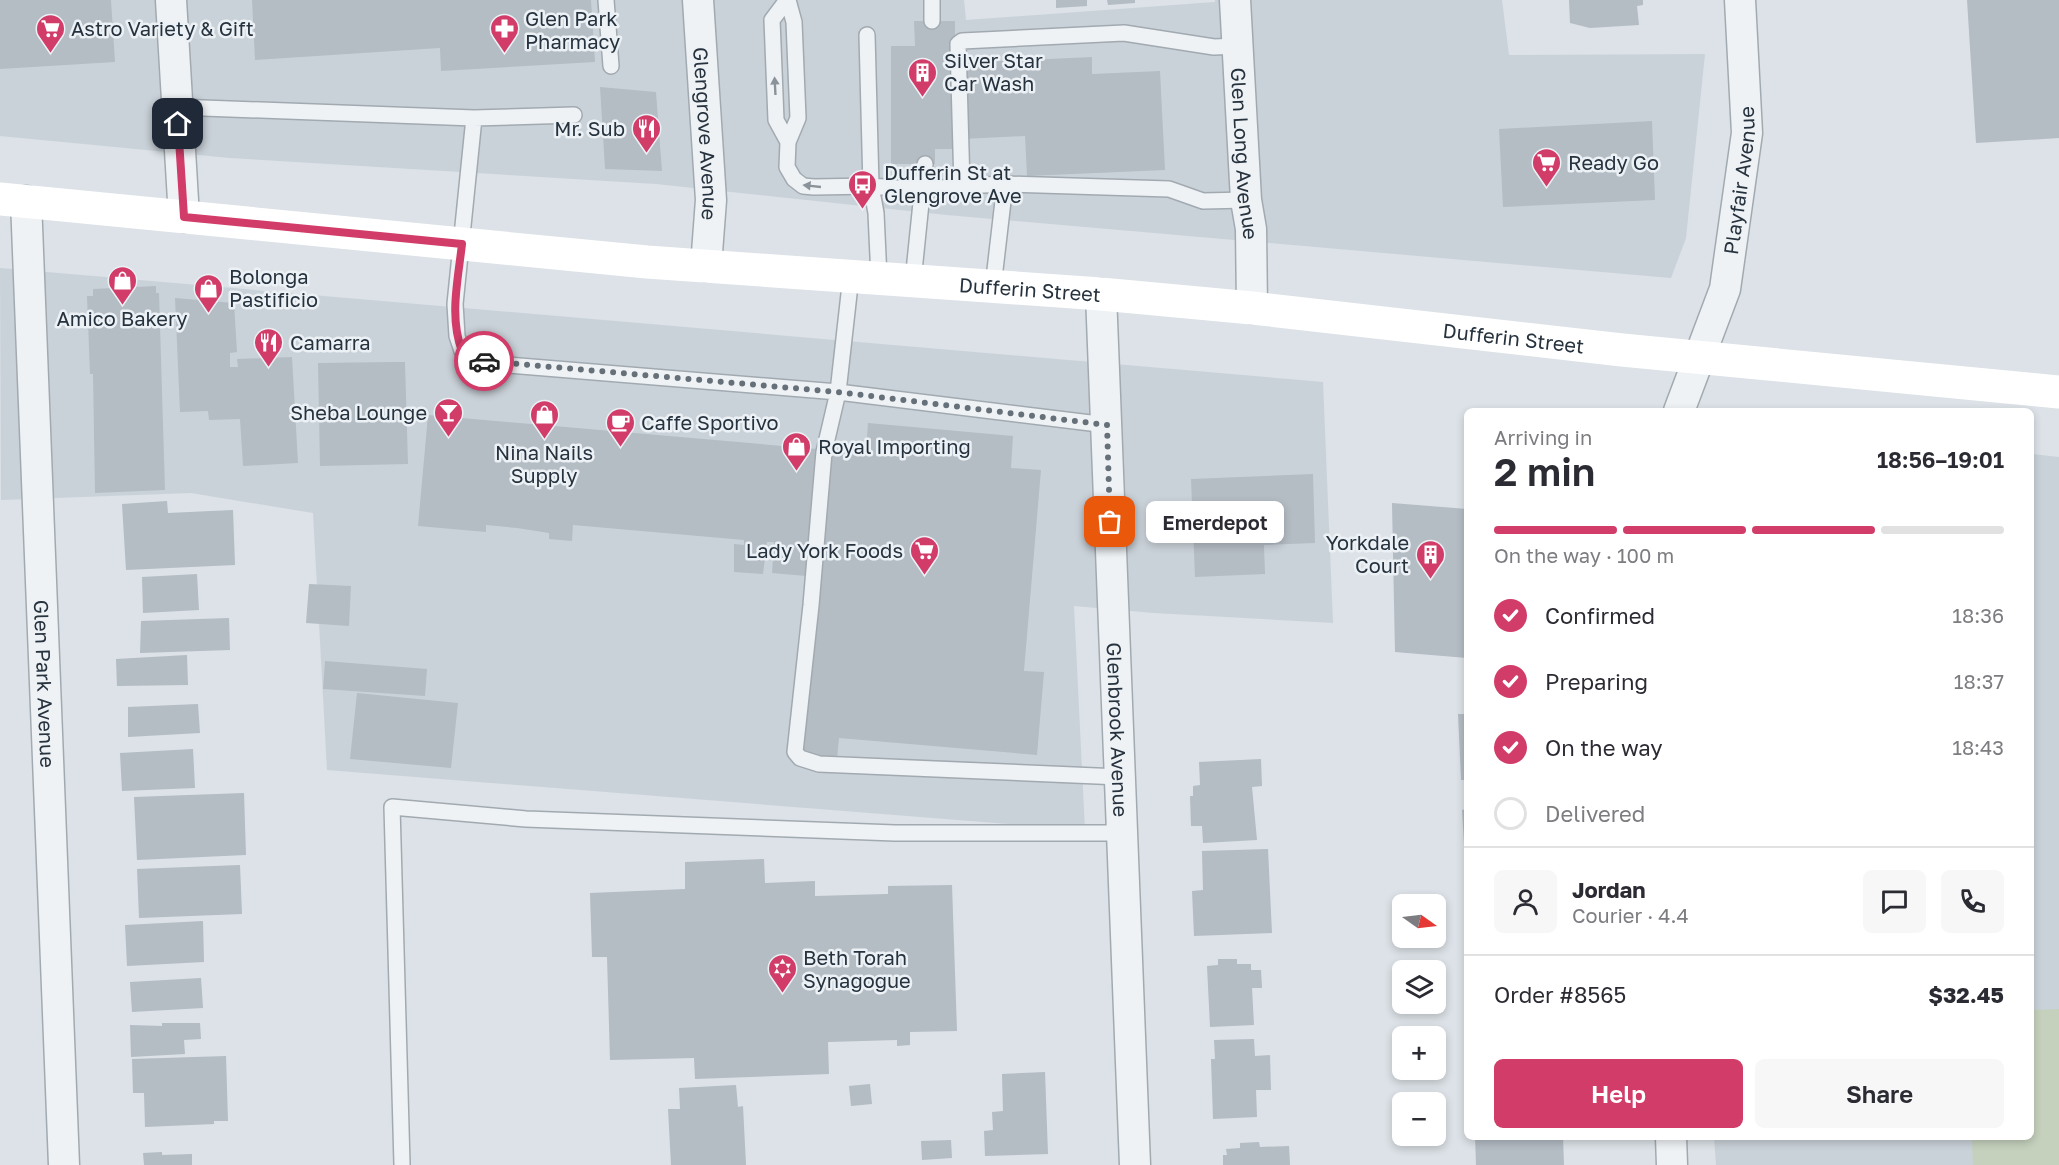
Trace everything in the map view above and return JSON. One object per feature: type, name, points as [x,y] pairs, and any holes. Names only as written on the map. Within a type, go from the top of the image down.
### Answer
[{"type":"main road","name":"Dufferin Street","points":[[13,200],[706,266],[1101,294],[1252,308],[1701,357],[2059,392]]},
{"type":"street","points":[[171,0],[184,217]]},
{"type":"street","name":"Glengrove Avenue","points":[[698,0],[711,200],[706,266]]},
{"type":"street","name":"Glen Long Avenue","points":[[1235,0],[1246,200],[1251,229],[1252,308]]},
{"type":"street","name":"Playfair Avenue","points":[[1680,408],[1725,289],[1747,133],[1740,0]]},
{"type":"street","name":"Glen Park Avenue","points":[[13,200],[64,1165]]},
{"type":"street","name":"Glenbrook Avenue","points":[[1101,294],[1135,1165]]},
{"type":"street","points":[[1671,1140],[1672,1165]]},
{"type":"lane","points":[[606,0],[611,66]]},
{"type":"lane","points":[[788,0],[772,20],[776,120],[788,142]]},
{"type":"lane","points":[[788,0],[794,22],[798,118],[788,142],[787,167],[794,179],[803,186],[871,186],[922,190],[1005,184],[1169,189],[1203,201],[1246,200]]},
{"type":"lane","points":[[932,0],[932,21]]},
{"type":"lane","points":[[962,186],[957,48],[962,41],[1124,33],[1214,47],[1238,46]]},
{"type":"lane","points":[[867,35],[871,186],[876,213],[865,277],[824,452],[795,752],[800,758],[819,764],[1120,777]]},
{"type":"lane","points":[[177,107],[474,117],[574,115]]},
{"type":"lane","points":[[474,117],[455,304],[456,336],[462,351],[476,358],[495,364],[838,392],[1107,425]]},
{"type":"lane","points":[[914,280],[925,164]]},
{"type":"lane","points":[[993,287],[1005,184]]},
{"type":"lane","points":[[402,1164],[392,807],[526,819],[895,833],[1122,833]]},
{"type":"shaded area","points":[[0,0],[964,0],[966,20],[1215,2],[1215,0],[1502,0],[1509,55],[1705,54],[1686,238],[1671,278],[947,215],[656,184],[230,158],[0,136]]},
{"type":"shaded area","points":[[0,268],[1323,382],[1333,623],[1074,606],[1085,830],[327,770],[313,513],[191,493],[1,500]]},
{"type":"shaded area","points":[[2034,454],[2059,457],[2059,1165],[1716,1165],[1714,1140],[2034,1140]]},
{"type":"green space","points":[[2059,1009],[2059,1165],[1973,1165],[1972,1140],[2034,1140],[2034,1010]]},
{"type":"building","points":[[0,0],[111,0],[115,62],[0,69]]},
{"type":"building","points":[[252,0],[591,0],[595,62],[441,71],[440,48],[255,60]]},
{"type":"building","points":[[1056,0],[1087,0],[1087,6],[1056,8]]},
{"type":"building","points":[[1107,0],[1135,0],[1135,3],[1108,5]]},
{"type":"building","points":[[1569,0],[1643,0],[1643,5],[1637,6],[1639,25],[1590,28],[1570,23]]},
{"type":"building","points":[[1967,0],[2059,0],[2059,138],[1976,143]]},
{"type":"building","name":"Silver Star Car Wash","points":[[914,21],[955,21],[955,149],[935,149],[935,164],[891,164],[891,46],[915,46]]},
{"type":"building","points":[[1092,57],[1092,74],[1160,71],[1165,170],[1027,176],[1025,136],[963,139],[960,63]]},
{"type":"building","points":[[600,87],[656,92],[662,171],[605,169]]},
{"type":"building","points":[[1652,121],[1655,200],[1503,207],[1499,129]]},
{"type":"building","points":[[156,286],[156,293],[159,293],[165,490],[95,493],[93,374],[90,374],[87,296],[93,296],[93,289]]},
{"type":"building","points":[[175,298],[234,303],[237,352],[230,353],[230,367],[238,367],[237,359],[292,357],[298,463],[243,466],[240,419],[209,420],[208,411],[180,412]]},
{"type":"building","points":[[405,362],[408,464],[320,466],[318,363]]},
{"type":"building","points":[[428,415],[817,449],[806,576],[772,573],[774,542],[767,542],[763,574],[734,572],[734,544],[744,545],[744,540],[573,525],[572,541],[549,539],[549,533],[517,528],[486,525],[486,532],[418,526]]},
{"type":"building","name":"Lady York Foods","points":[[868,423],[1013,436],[1011,468],[1041,470],[1024,671],[1044,672],[1037,755],[839,738],[837,759],[801,755],[829,452],[862,455],[862,451],[866,452]]},
{"type":"building","points":[[1313,474],[1315,543],[1264,545],[1265,574],[1195,577],[1191,479]]},
{"type":"building","points":[[167,501],[168,513],[233,510],[235,565],[126,570],[122,504]]},
{"type":"building","name":"Yorkdale Court","points":[[1392,503],[1464,509],[1464,658],[1395,652]]},
{"type":"building","points":[[197,574],[199,610],[143,613],[142,577]]},
{"type":"building","points":[[309,584],[351,586],[349,626],[306,623]]},
{"type":"building","points":[[229,618],[230,650],[140,653],[141,621]]},
{"type":"building","points":[[187,655],[188,685],[117,686],[116,659]]},
{"type":"building","points":[[325,661],[427,669],[425,696],[323,689]]},
{"type":"building","points":[[357,693],[458,703],[451,768],[350,759]]},
{"type":"building","points":[[198,704],[200,733],[128,737],[128,707]]},
{"type":"building","points":[[1458,714],[1464,714],[1464,780],[1461,780]]},
{"type":"building","points":[[193,749],[195,788],[122,791],[120,753]]},
{"type":"building","points":[[1261,759],[1262,786],[1252,787],[1257,840],[1203,843],[1202,826],[1191,826],[1190,796],[1193,796],[1193,786],[1200,785],[1199,762]]},
{"type":"building","points":[[244,793],[246,855],[137,860],[134,797]]},
{"type":"building","points":[[1462,810],[1464,810],[1464,844]]},
{"type":"building","points":[[1268,849],[1272,933],[1194,936],[1192,891],[1203,890],[1202,851]]},
{"type":"building","name":"Beth Torah Synagogue","points":[[764,859],[765,883],[815,881],[815,896],[888,894],[888,886],[952,885],[957,1031],[910,1032],[910,1045],[897,1046],[897,1040],[828,1042],[829,1074],[695,1079],[694,1058],[610,1060],[607,957],[592,957],[590,893],[685,889],[685,862]]},
{"type":"building","points":[[240,865],[242,914],[139,918],[137,869]]},
{"type":"building","points":[[203,921],[204,962],[127,966],[125,925]]},
{"type":"building","points":[[1218,959],[1237,959],[1237,964],[1251,964],[1251,970],[1261,970],[1262,988],[1252,988],[1254,1025],[1210,1027],[1207,966],[1218,965]]},
{"type":"building","points":[[201,978],[203,1008],[132,1012],[130,982]]},
{"type":"building","points":[[162,1023],[200,1023],[201,1039],[184,1040],[185,1054],[131,1057],[130,1025],[162,1026]]},
{"type":"building","points":[[1254,1039],[1255,1056],[1270,1055],[1271,1090],[1256,1090],[1257,1117],[1213,1119],[1211,1059],[1215,1059],[1214,1040]]},
{"type":"building","points":[[226,1056],[228,1121],[214,1121],[214,1124],[145,1127],[144,1093],[133,1093],[132,1059]]},
{"type":"building","points":[[1045,1072],[1048,1154],[985,1156],[984,1131],[993,1130],[992,1112],[1003,1111],[1002,1074]]},
{"type":"building","points":[[870,1084],[872,1104],[851,1106],[849,1086]]},
{"type":"building","points":[[736,1085],[738,1107],[743,1106],[746,1165],[671,1165],[668,1109],[680,1109],[679,1088]]},
{"type":"building","points":[[951,1140],[952,1158],[922,1160],[921,1141]]},
{"type":"building","points":[[1475,1140],[1563,1140],[1564,1165],[1476,1165]]},
{"type":"building","points":[[1259,1142],[1260,1147],[1289,1146],[1290,1165],[1223,1165],[1223,1155],[1227,1155],[1226,1149],[1240,1148],[1240,1143]]},
{"type":"building","points":[[162,1152],[162,1155],[192,1154],[192,1165],[144,1165],[143,1153]]},
{"type":"way so far","points":[[484,361],[495,364],[838,392],[1107,425],[1110,522]]},
{"type":"place","name":"Astro Variety & Gift","points":[[50,54]]},
{"type":"place","name":"Glen Park Pharmacy","points":[[504,54]]},
{"type":"place","name":"Silver Star Car Wash","points":[[923,98]]},
{"type":"place","name":"Mr. Sub","points":[[646,154]]},
{"type":"place","name":"Ready Go","points":[[1547,188]]},
{"type":"place","name":"Dufferin St at Glengrove Ave","points":[[863,210]]},
{"type":"place","name":"Amico Bakery","points":[[122,306]]},
{"type":"place","name":"Bolonga Pastificio","points":[[208,314]]},
{"type":"place","name":"Camarra","points":[[269,368]]},
{"type":"place","name":"Sheba Lounge","points":[[448,438]]},
{"type":"place","name":"Nina Nails Supply","points":[[544,440]]},
{"type":"place","name":"Caffe Sportivo","points":[[620,448]]},
{"type":"place","name":"Royal Importing","points":[[797,472]]},
{"type":"place","name":"Emerdepot","points":[[1110,522]]},
{"type":"place","name":"Lady York Foods","points":[[924,576]]},
{"type":"place","name":"Yorkdale Court","points":[[1430,580]]},
{"type":"place","name":"Beth Torah Synagogue","points":[[782,994]]},
{"type":"route","points":[[178,124],[184,217],[462,244],[455,304],[456,336],[462,351],[484,361]]}]
